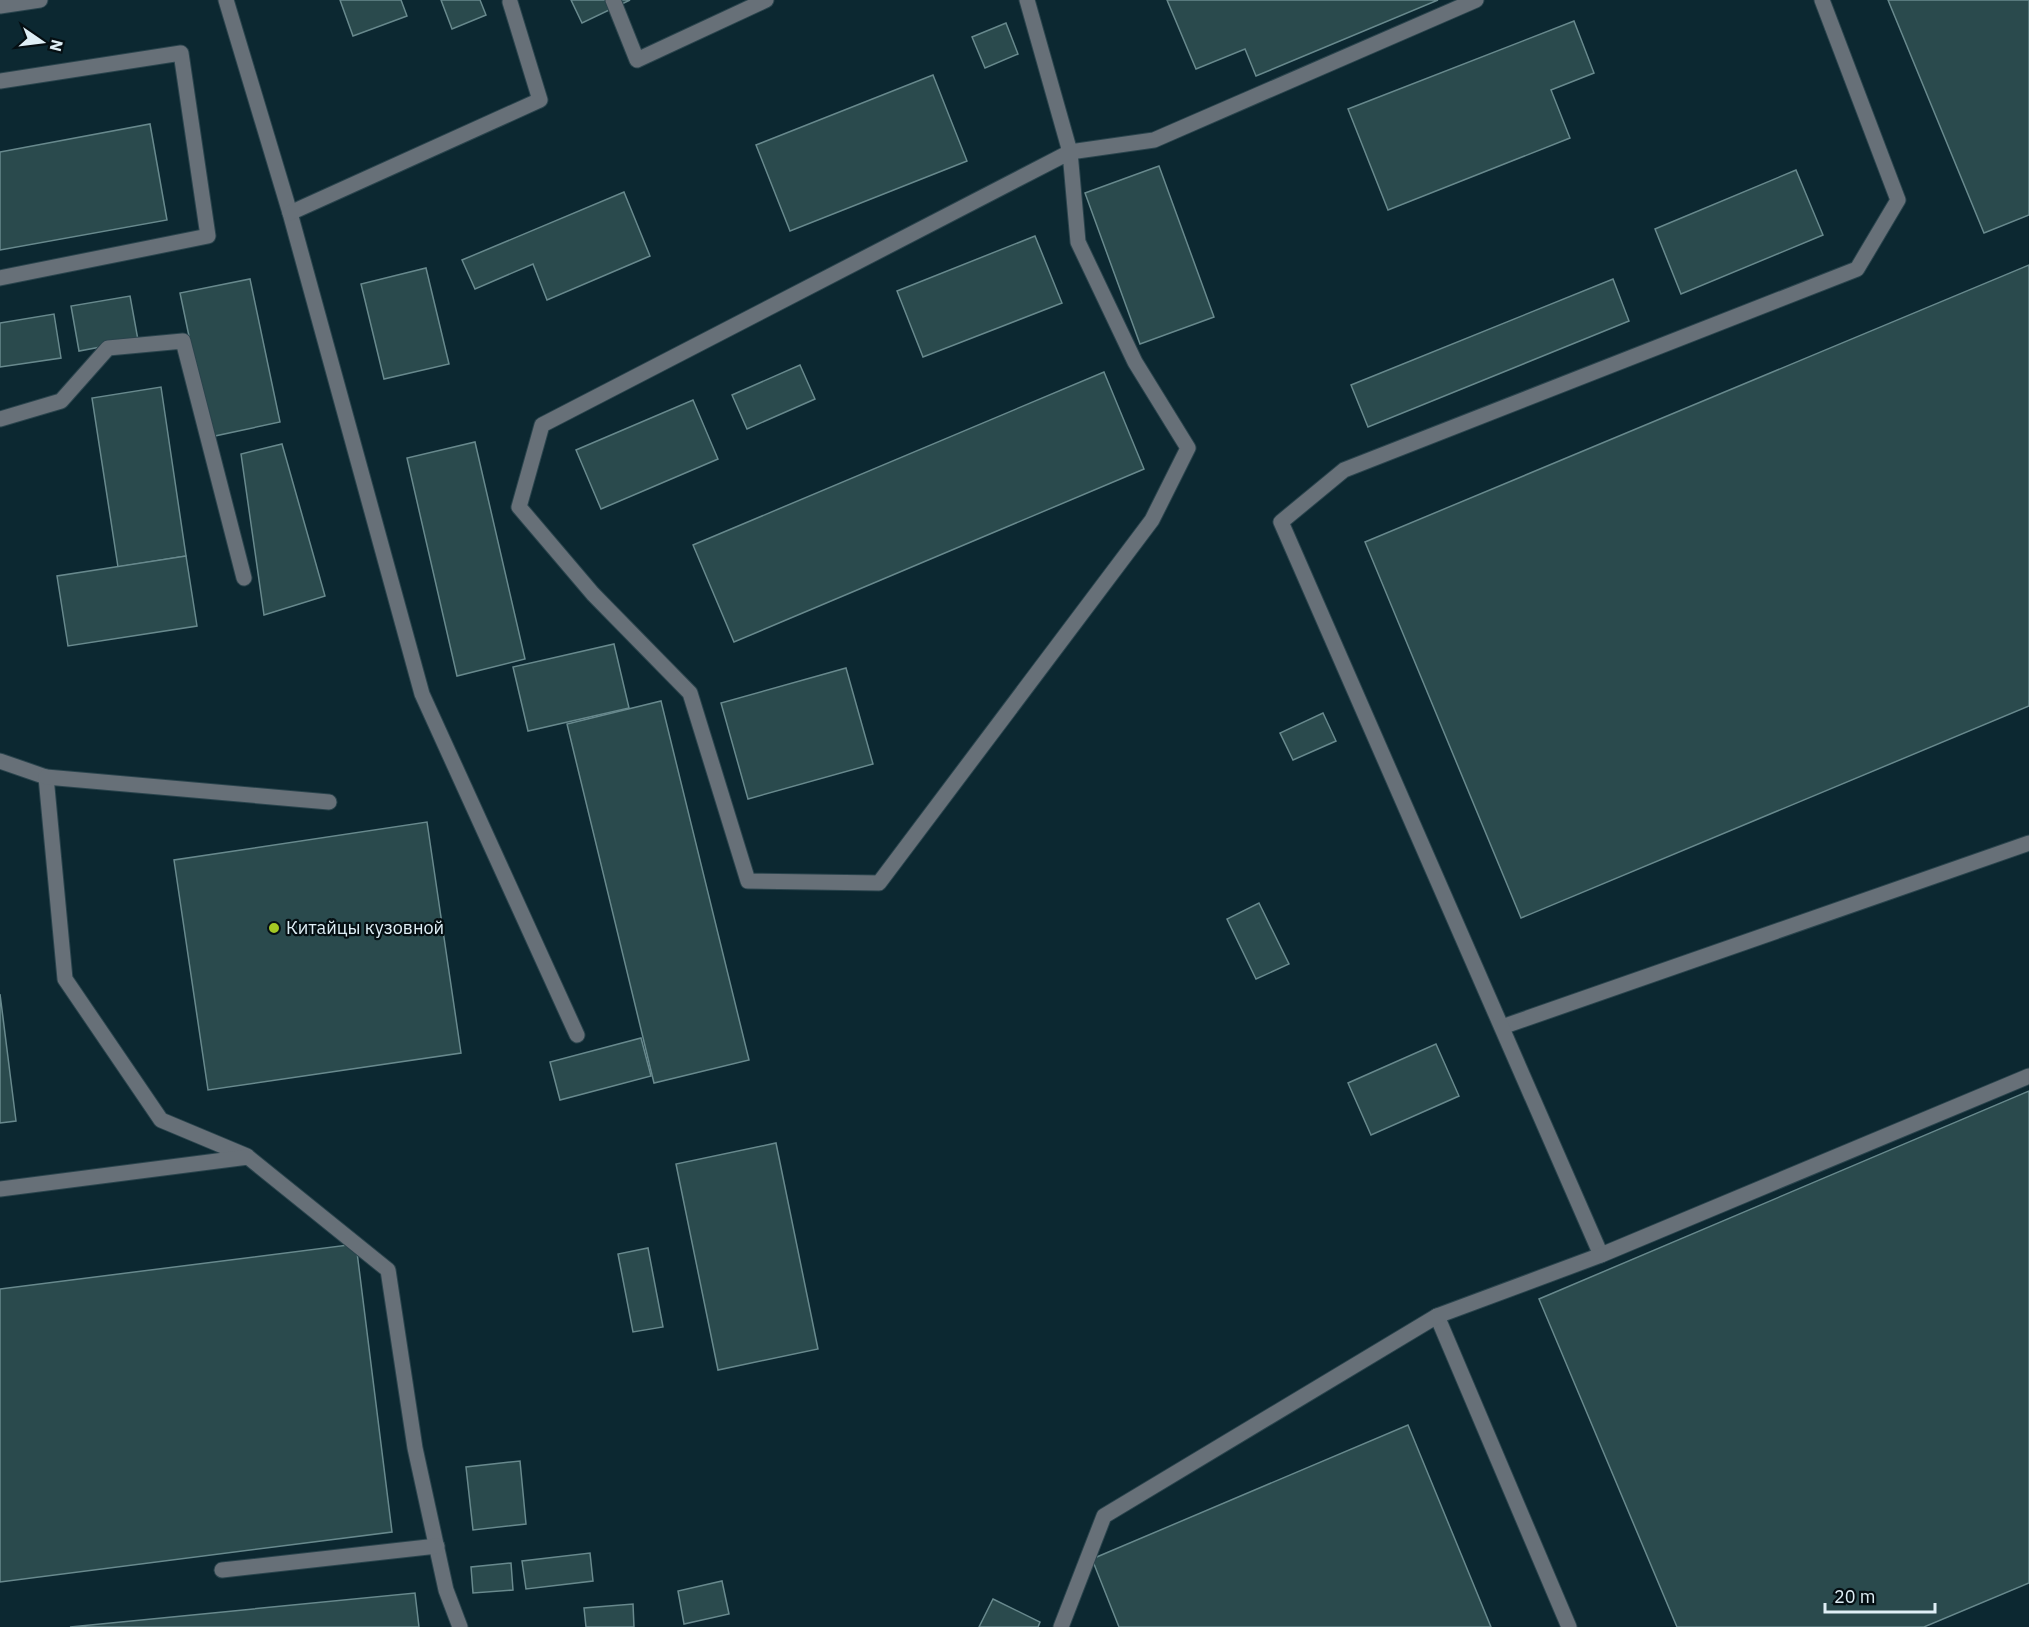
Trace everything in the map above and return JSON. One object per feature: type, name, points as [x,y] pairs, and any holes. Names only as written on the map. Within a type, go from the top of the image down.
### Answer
[{"type":"lane","points":[[0,6],[40,0]]},
{"type":"lane","points":[[226,0],[290,213],[422,694],[577,1035]]},
{"type":"lane","points":[[613,0],[637,60],[766,0]]},
{"type":"lane","points":[[1028,0],[1070,152],[1077,242],[1135,362],[1188,448],[1152,520],[879,883],[748,881],[690,693],[593,594],[519,507],[542,425],[1070,152],[1154,140],[1476,0]]},
{"type":"lane","points":[[1601,1255],[1281,522],[1344,470],[1857,268],[1898,200],[1822,0]]},
{"type":"lane","points":[[290,213],[540,100],[510,2]]},
{"type":"lane","points":[[0,81],[181,53],[208,236],[0,278]]},
{"type":"lane","points":[[0,419],[61,401],[108,348],[183,341],[244,578]]},
{"type":"lane","points":[[0,761],[46,777],[328,802]]},
{"type":"lane","points":[[46,777],[65,979],[161,1120],[248,1156],[388,1270],[415,1448],[446,1590],[460,1627]]},
{"type":"lane","points":[[1502,1027],[2029,843]]},
{"type":"lane","points":[[1061,1627],[1104,1516],[1437,1316],[1601,1255],[2029,1076]]},
{"type":"lane","points":[[0,1189],[248,1156]]},
{"type":"lane","points":[[1437,1316],[1569,1627]]},
{"type":"lane","points":[[222,1570],[437,1546]]},
{"type":"building","points":[[340,0],[401,0],[407,16],[353,36]]},
{"type":"building","points":[[441,0],[480,0],[486,15],[452,29]]},
{"type":"building","points":[[571,0],[630,0],[582,23]]},
{"type":"building","points":[[1167,0],[1438,0],[1256,76],[1245,49],[1196,69]]},
{"type":"building","points":[[1888,0],[2029,0],[2029,215],[1984,233]]},
{"type":"building","points":[[1574,21],[1594,73],[1551,90],[1570,138],[1388,210],[1348,109]]},
{"type":"building","points":[[1006,23],[1018,54],[985,68],[972,37]]},
{"type":"building","points":[[933,75],[967,161],[790,231],[756,145]]},
{"type":"building","points":[[150,124],[167,220],[0,250],[0,152]]},
{"type":"building","points":[[1159,166],[1214,317],[1140,344],[1085,193]]},
{"type":"building","points":[[1796,170],[1823,235],[1681,294],[1655,229]]},
{"type":"building","points":[[624,192],[650,256],[547,300],[533,264],[475,289],[462,260]]},
{"type":"building","points":[[1035,236],[1062,303],[923,357],[897,291]]},
{"type":"building","points":[[2029,265],[2029,706],[1521,918],[1365,542]]},
{"type":"building","points":[[426,268],[449,364],[384,379],[361,284]]},
{"type":"building","points":[[250,279],[280,422],[210,437],[180,293]]},
{"type":"building","points":[[1613,279],[1629,321],[1368,427],[1351,385]]},
{"type":"building","points":[[130,296],[138,340],[79,351],[71,306]]},
{"type":"building","points":[[54,314],[61,358],[0,367],[0,323]]},
{"type":"building","points":[[800,365],[815,399],[747,429],[732,395]]},
{"type":"building","points":[[1104,372],[1144,469],[734,642],[693,545]]},
{"type":"building","points":[[161,387],[186,556],[118,567],[92,398]]},
{"type":"building","points":[[693,400],[718,459],[601,509],[576,450]]},
{"type":"building","points":[[475,442],[525,659],[457,676],[407,458]]},
{"type":"building","points":[[282,444],[325,596],[264,615],[241,454]]},
{"type":"building","points":[[186,556],[197,626],[68,646],[57,576]]},
{"type":"building","points":[[614,644],[629,708],[528,731],[513,667]]},
{"type":"building","points":[[846,668],[873,764],[748,799],[721,703]]},
{"type":"building","points":[[661,701],[749,1060],[654,1083],[567,724]]},
{"type":"building","points":[[1323,713],[1336,741],[1293,760],[1280,733]]},
{"type":"building","points":[[427,822],[461,1053],[208,1090],[174,860]]},
{"type":"building","points":[[1259,903],[1289,964],[1256,979],[1227,919]]},
{"type":"building","points":[[0,994],[16,1121],[0,1123]]},
{"type":"building","points":[[641,1038],[651,1076],[560,1100],[550,1062]]},
{"type":"building","points":[[1436,1044],[1459,1096],[1371,1135],[1348,1083]]},
{"type":"building","points":[[2029,1091],[2029,1583],[1924,1627],[1677,1627],[1539,1299]]},
{"type":"building","points":[[776,1143],[818,1349],[718,1370],[676,1164]]},
{"type":"building","points":[[356,1244],[392,1532],[0,1582],[0,1289]]},
{"type":"building","points":[[648,1248],[663,1327],[633,1332],[618,1254]]},
{"type":"building","points":[[1408,1425],[1491,1627],[1119,1627],[1092,1559]]},
{"type":"building","points":[[520,1461],[526,1524],[473,1530],[466,1467]]},
{"type":"building","points":[[590,1553],[593,1581],[526,1589],[522,1561]]},
{"type":"building","points":[[511,1563],[513,1590],[473,1593],[471,1567]]},
{"type":"building","points":[[722,1581],[729,1614],[684,1624],[678,1591]]},
{"type":"building","points":[[415,1593],[419,1627],[70,1627]]},
{"type":"building","points":[[993,1599],[1040,1622],[1038,1627],[979,1627]]},
{"type":"building","points":[[633,1604],[634,1627],[586,1627],[584,1608]]},
{"type":"place","name":"Китайцы кузовной","points":[[274,928]]}]
